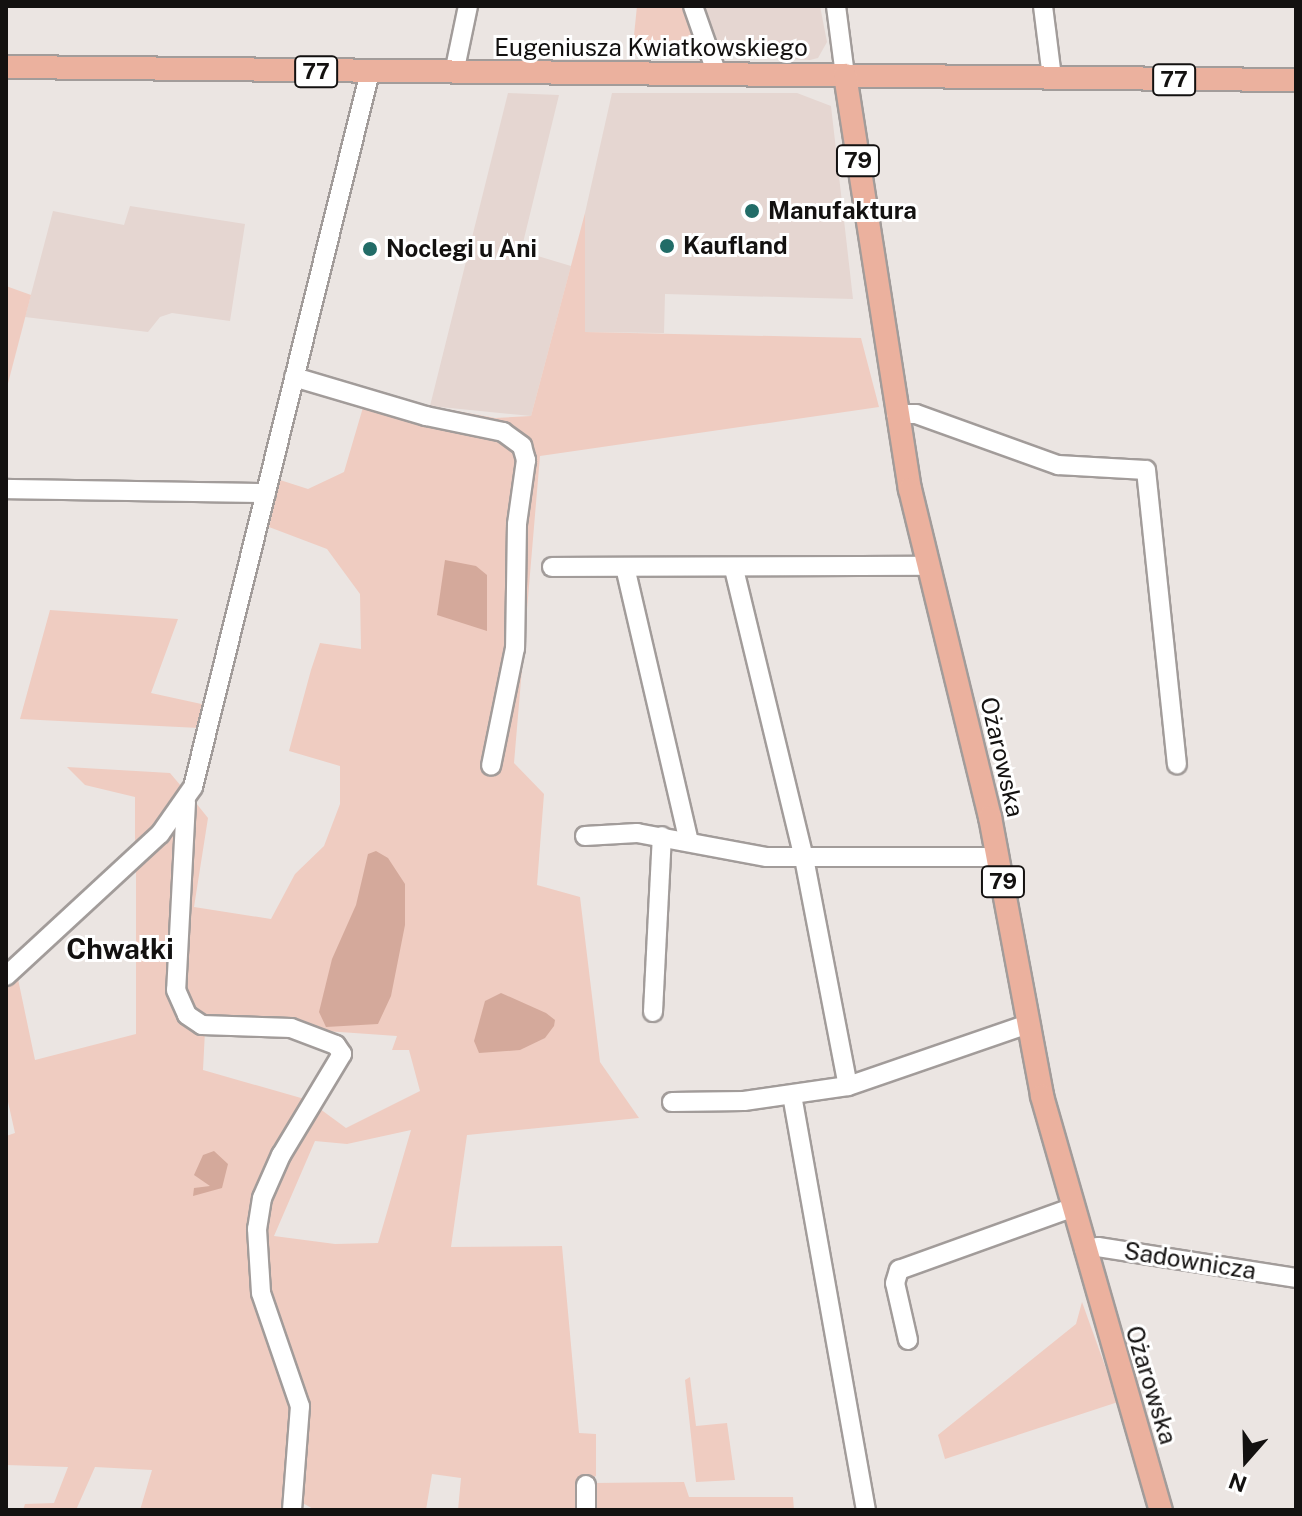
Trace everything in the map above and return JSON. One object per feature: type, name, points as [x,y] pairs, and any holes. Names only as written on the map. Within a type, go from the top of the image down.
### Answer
[{"type":"main road","name":"Eugeniusza Kwiatkowskiego","points":[[6,67],[1296,80]]},
{"type":"main road","name":"Ożarowska","points":[[845,75],[896,414],[928,566],[998,857],[1028,1024],[1071,1208],[1161,1510]]},
{"type":"street","points":[[454,73],[468,6]]},
{"type":"street","points":[[693,6],[717,74]]},
{"type":"street","name":"Ożarowska","points":[[836,6],[845,75]]},
{"type":"street","points":[[1043,6],[1052,77]]},
{"type":"street","points":[[292,1510],[300,1406],[261,1293],[257,1229],[262,1198],[281,1155],[342,1054],[336,1045],[291,1028],[202,1025],[187,1015],[176,990],[186,802],[370,72]]},
{"type":"street","points":[[294,377],[426,416],[503,432],[522,446],[526,460],[517,524],[515,648],[491,766]]},
{"type":"street","points":[[896,414],[916,414],[1058,465],[1146,470],[1177,764]]},
{"type":"street","points":[[6,489],[266,493]]},
{"type":"street","points":[[552,567],[734,569],[928,566]]},
{"type":"street","points":[[625,567],[689,841]]},
{"type":"street","points":[[734,569],[804,858],[848,1086]]},
{"type":"street","points":[[6,976],[160,834],[186,802]]},
{"type":"street","points":[[585,836],[662,836],[743,853],[804,858],[998,857]]},
{"type":"street","points":[[653,1012],[662,836]]},
{"type":"street","points":[[672,1102],[792,1095],[848,1086],[1028,1024]]},
{"type":"street","points":[[792,1095],[866,1510]]},
{"type":"street","points":[[908,1340],[895,1283],[899,1270],[1071,1208]]},
{"type":"street","name":"Sadownicza","points":[[1084,1249],[1098,1247],[1296,1278]]},
{"type":"street","points":[[586,1485],[586,1510]]},
{"type":"shaded area","points":[[637,6],[684,6],[704,55],[632,55]]},
{"type":"shaded area","points":[[696,6],[820,6],[827,42],[818,58],[810,60],[717,55]]},
{"type":"shaded area","points":[[508,93],[559,95],[521,251],[571,266],[531,416],[430,406]]},
{"type":"shaded area","points":[[612,93],[797,93],[831,106],[853,299],[665,294],[664,333],[585,332],[585,213]]},
{"type":"shaded area","points":[[130,206],[245,224],[230,321],[172,313],[160,317],[148,332],[25,317],[53,211],[124,225]]},
{"type":"shaded area","points":[[585,213],[585,332],[861,338],[879,407],[540,456],[514,763],[544,794],[537,885],[580,897],[600,1062],[639,1118],[467,1135],[451,1247],[562,1246],[579,1433],[596,1434],[596,1476],[583,1482],[582,1510],[458,1510],[461,1478],[432,1474],[426,1510],[315,1510],[299,1501],[306,1476],[308,1407],[265,1289],[265,1203],[316,1106],[346,1128],[420,1091],[409,1050],[392,1050],[397,1036],[227,1024],[191,1013],[181,986],[192,798],[208,818],[194,907],[271,919],[295,874],[324,846],[340,804],[340,766],[289,751],[320,643],[361,649],[360,594],[327,549],[269,527],[280,480],[308,489],[344,472],[364,404],[415,419],[430,406],[495,418],[531,416]],"holes":[[[411,1130],[378,1243],[335,1244],[274,1236],[315,1141],[347,1144]]]},
{"type":"shaded area","points":[[6,286],[31,295],[6,391]]},
{"type":"shaded area","points":[[445,560],[476,566],[487,575],[487,631],[437,615]]},
{"type":"shaded area","points":[[50,610],[178,619],[151,693],[206,705],[199,728],[20,719]]},
{"type":"shaded area","points":[[67,767],[170,773],[187,793],[135,852],[135,797],[85,785]]},
{"type":"shaded area","points":[[184,812],[171,983],[205,1031],[203,1070],[308,1100],[250,1253],[293,1388],[285,1510],[140,1510],[152,1470],[95,1467],[76,1510],[23,1510],[25,1504],[54,1503],[68,1467],[6,1465],[6,1136],[15,1133],[6,1093],[6,968],[14,960],[35,1060],[136,1034],[136,862]]},
{"type":"shaded area","points":[[376,851],[388,858],[405,884],[405,925],[391,996],[378,1024],[326,1027],[319,1012],[332,959],[356,905],[368,854]]},
{"type":"shaded area","points":[[501,993],[546,1013],[555,1020],[554,1026],[545,1038],[520,1050],[479,1053],[474,1041],[485,1001]]},
{"type":"shaded area","points":[[214,1151],[228,1164],[222,1188],[193,1196],[194,1188],[210,1186],[194,1175],[203,1155]]},
{"type":"shaded area","points":[[1082,1302],[1118,1402],[945,1459],[938,1435],[1076,1324]]},
{"type":"shaded area","points":[[690,1377],[696,1426],[727,1423],[735,1480],[696,1482],[685,1380]]},
{"type":"shaded area","points":[[684,1482],[689,1497],[793,1497],[794,1510],[592,1510],[593,1483]]},
{"type":"place","name":"Manufaktura","points":[[752,211]]},
{"type":"place","name":"Kaufland","points":[[667,246]]},
{"type":"place","name":"Noclegi u Ani","points":[[370,249]]},
{"type":"district","name":"Chwałki","points":[[120,949]]}]
